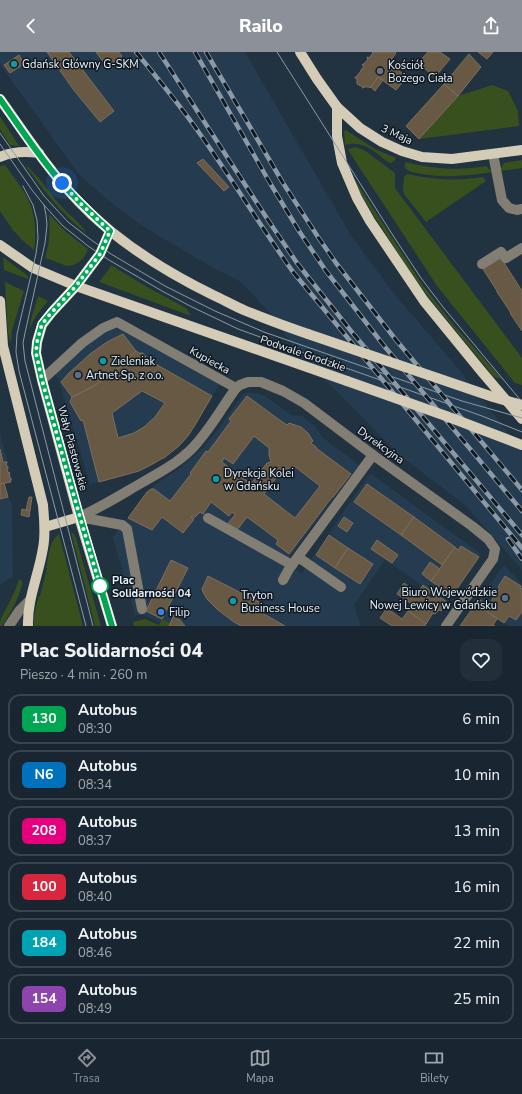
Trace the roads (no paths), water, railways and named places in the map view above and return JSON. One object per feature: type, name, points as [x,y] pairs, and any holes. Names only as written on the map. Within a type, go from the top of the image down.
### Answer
[{"type":"main road","name":"3 Maja","points":[[300,52],[337,107],[360,128],[382,142],[402,151],[422,157],[452,159],[522,150]]},
{"type":"main road","name":"Podwale Grodzkie","points":[[0,99],[39,153],[75,198],[121,240],[188,282],[244,310],[308,334],[493,397],[522,405]]},
{"type":"main road","points":[[337,107],[337,136],[342,163],[357,198],[367,215],[424,302],[522,419]]},
{"type":"main road","points":[[0,157],[13,152],[26,151],[39,153]]},
{"type":"main road","points":[[76,286],[100,254],[110,231]]},
{"type":"main road","name":"Podwale Grodzkie","points":[[0,246],[33,268],[76,286],[446,416],[522,445]]},
{"type":"main road","name":"Wały Piastowskie","points":[[76,286],[42,324],[37,342],[36,353],[42,380],[80,517],[112,626]]},
{"type":"main road","points":[[0,301],[3,346],[43,505],[45,527],[43,547],[30,600],[28,626]]},
{"type":"main road","points":[[45,527],[80,517]]},
{"type":"street","points":[[493,154],[502,200],[509,208],[517,210],[522,209]]},
{"type":"street","points":[[482,264],[501,252],[506,258],[522,248]]},
{"type":"street","name":"Kupiecka","points":[[42,380],[82,343],[103,328],[117,322],[236,388],[197,444],[180,459],[100,508],[80,517]]},
{"type":"street","name":"Dyrekcyjna","points":[[236,388],[248,382],[261,382],[304,402],[373,455],[488,539],[495,549],[493,559],[446,626]]},
{"type":"street","points":[[283,580],[295,561],[373,455]]},
{"type":"street","points":[[80,517],[122,525],[127,529],[142,609]]},
{"type":"street","points":[[208,518],[295,561],[341,586]]},
{"type":"street","points":[[9,626],[19,611],[30,600]]},
{"type":"tram line","points":[[277,52],[421,278],[443,307],[522,402]]},
{"type":"tram line","points":[[0,133],[44,196],[68,222],[111,254],[165,286],[215,311],[264,332],[462,401],[522,418]]},
{"type":"tram line","points":[[0,144],[32,190],[63,226],[88,246],[109,260],[162,291],[238,329],[482,416],[522,432]]},
{"type":"tram line","points":[[23,186],[33,205],[37,220],[38,238],[36,254],[17,334],[16,352],[19,371],[86,626]]},
{"type":"tram line","points":[[44,205],[47,225],[45,243],[23,343],[25,361],[93,626]]},
{"type":"railway","points":[[136,52],[192,123],[224,168],[269,238],[293,272],[522,548]]},
{"type":"railway","points":[[159,52],[297,263],[351,331],[522,535]]},
{"type":"railway","points":[[195,52],[270,183],[299,231],[326,271],[385,347],[522,511]]},
{"type":"railway","points":[[206,52],[283,183],[336,263],[396,340],[522,490]]},
{"type":"railway","points":[[508,539],[522,559]]},
{"type":"place","name":"Gdańsk Główny G-SKM","points":[[14,64]]},
{"type":"place","name":"Kościół Bożego Ciała","points":[[380,71]]},
{"type":"place","name":"Zieleniak","points":[[103,361]]},
{"type":"place","name":"Artnet Sp. z o.o.","points":[[78,375]]},
{"type":"place","name":"Dyrekcja Kolei w Gdańsku","points":[[216,479]]},
{"type":"place","name":"Plac Solidarności 04","points":[[100,586]]},
{"type":"place","name":"Biuro Wojewódzkie Nowej Lewicy w Gdańsku","points":[[505,598]]},
{"type":"place","name":"Tryton Business House","points":[[233,601]]},
{"type":"place","name":"Filip","points":[[161,612]]}]
